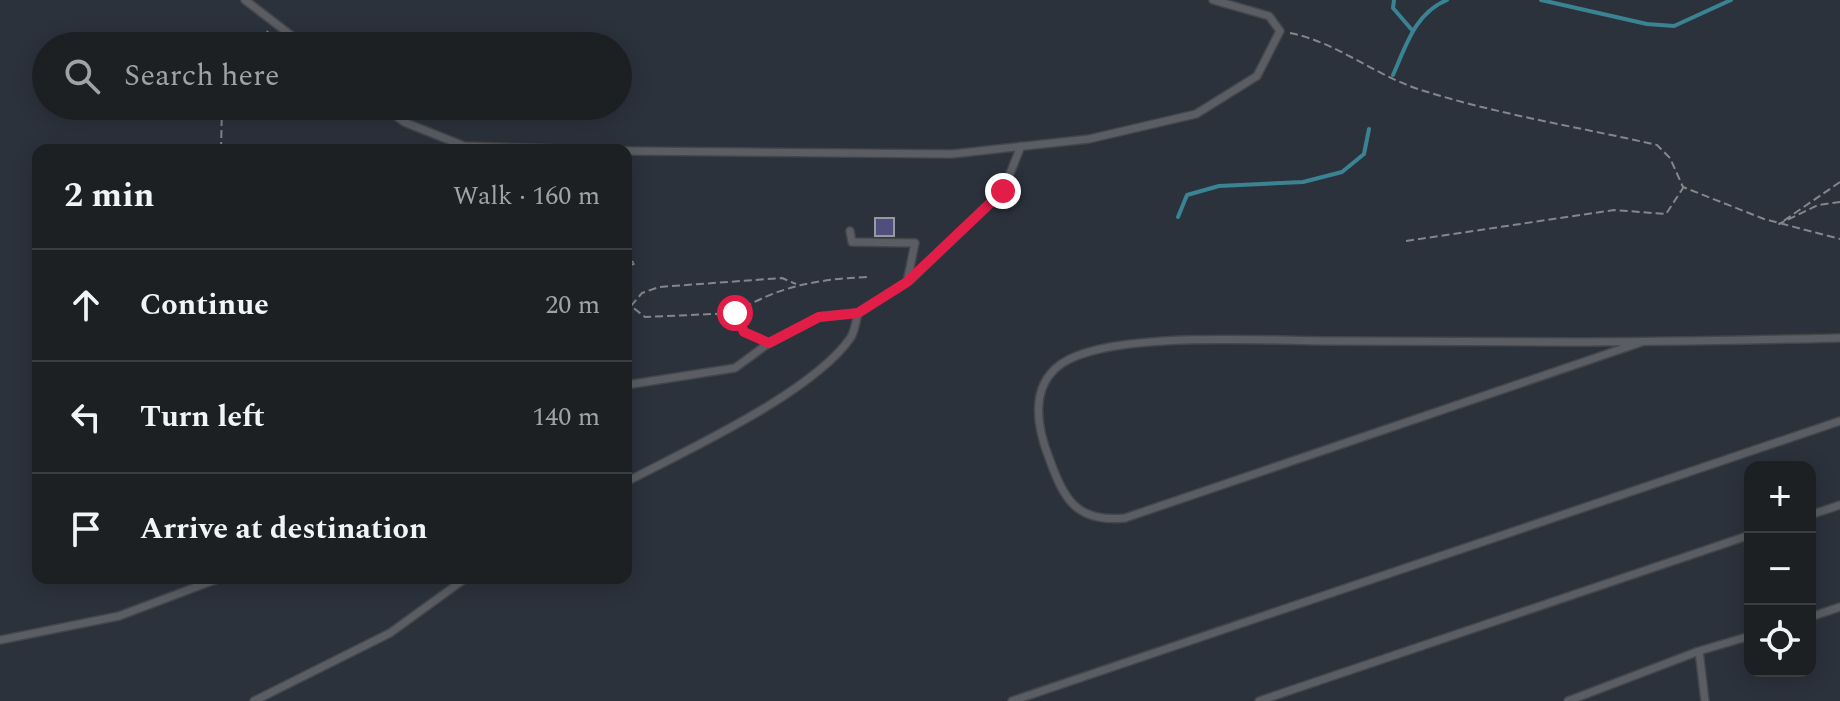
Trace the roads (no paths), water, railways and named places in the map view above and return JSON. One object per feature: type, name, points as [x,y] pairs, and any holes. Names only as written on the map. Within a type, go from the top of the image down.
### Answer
[{"type":"lane","points":[[245,0],[286,32]]},
{"type":"lane","points":[[632,151],[952,154],[1089,139],[1196,114],[1257,76],[1280,31],[1269,16],[1213,0]]},
{"type":"lane","points":[[401,120],[459,144]]},
{"type":"lane","points":[[632,384],[735,368],[769,343],[819,317],[858,313],[907,282],[1003,191],[1021,146]]},
{"type":"lane","points":[[850,231],[852,242],[915,243],[907,282]]},
{"type":"lane","points":[[632,479],[760,410],[830,361],[853,334],[858,313]]},
{"type":"lane","points":[[1642,342],[1125,518],[1090,517],[1067,499],[1039,430],[1040,396],[1058,366],[1085,352],[1106,348],[1195,341],[1642,342],[1840,338]]},
{"type":"lane","points":[[1012,701],[1840,421]]},
{"type":"lane","points":[[1816,513],[1840,505]]},
{"type":"lane","points":[[1259,701],[1744,537]]},
{"type":"lane","points":[[0,640],[119,616],[204,584]]},
{"type":"lane","points":[[254,701],[390,633],[458,584]]},
{"type":"lane","points":[[1816,615],[1840,607]]},
{"type":"lane","points":[[1568,701],[1699,651],[1744,638]]},
{"type":"lane","points":[[1699,651],[1705,701]]},
{"type":"waterway","points":[[1394,0],[1393,8],[1412,30]]},
{"type":"waterway","points":[[1393,75],[1419,22],[1447,0]]},
{"type":"waterway","points":[[1541,0],[1647,24],[1674,26],[1731,0]]},
{"type":"waterway","points":[[1178,217],[1187,195],[1219,186],[1303,182],[1342,172],[1364,154],[1369,129]]}]
